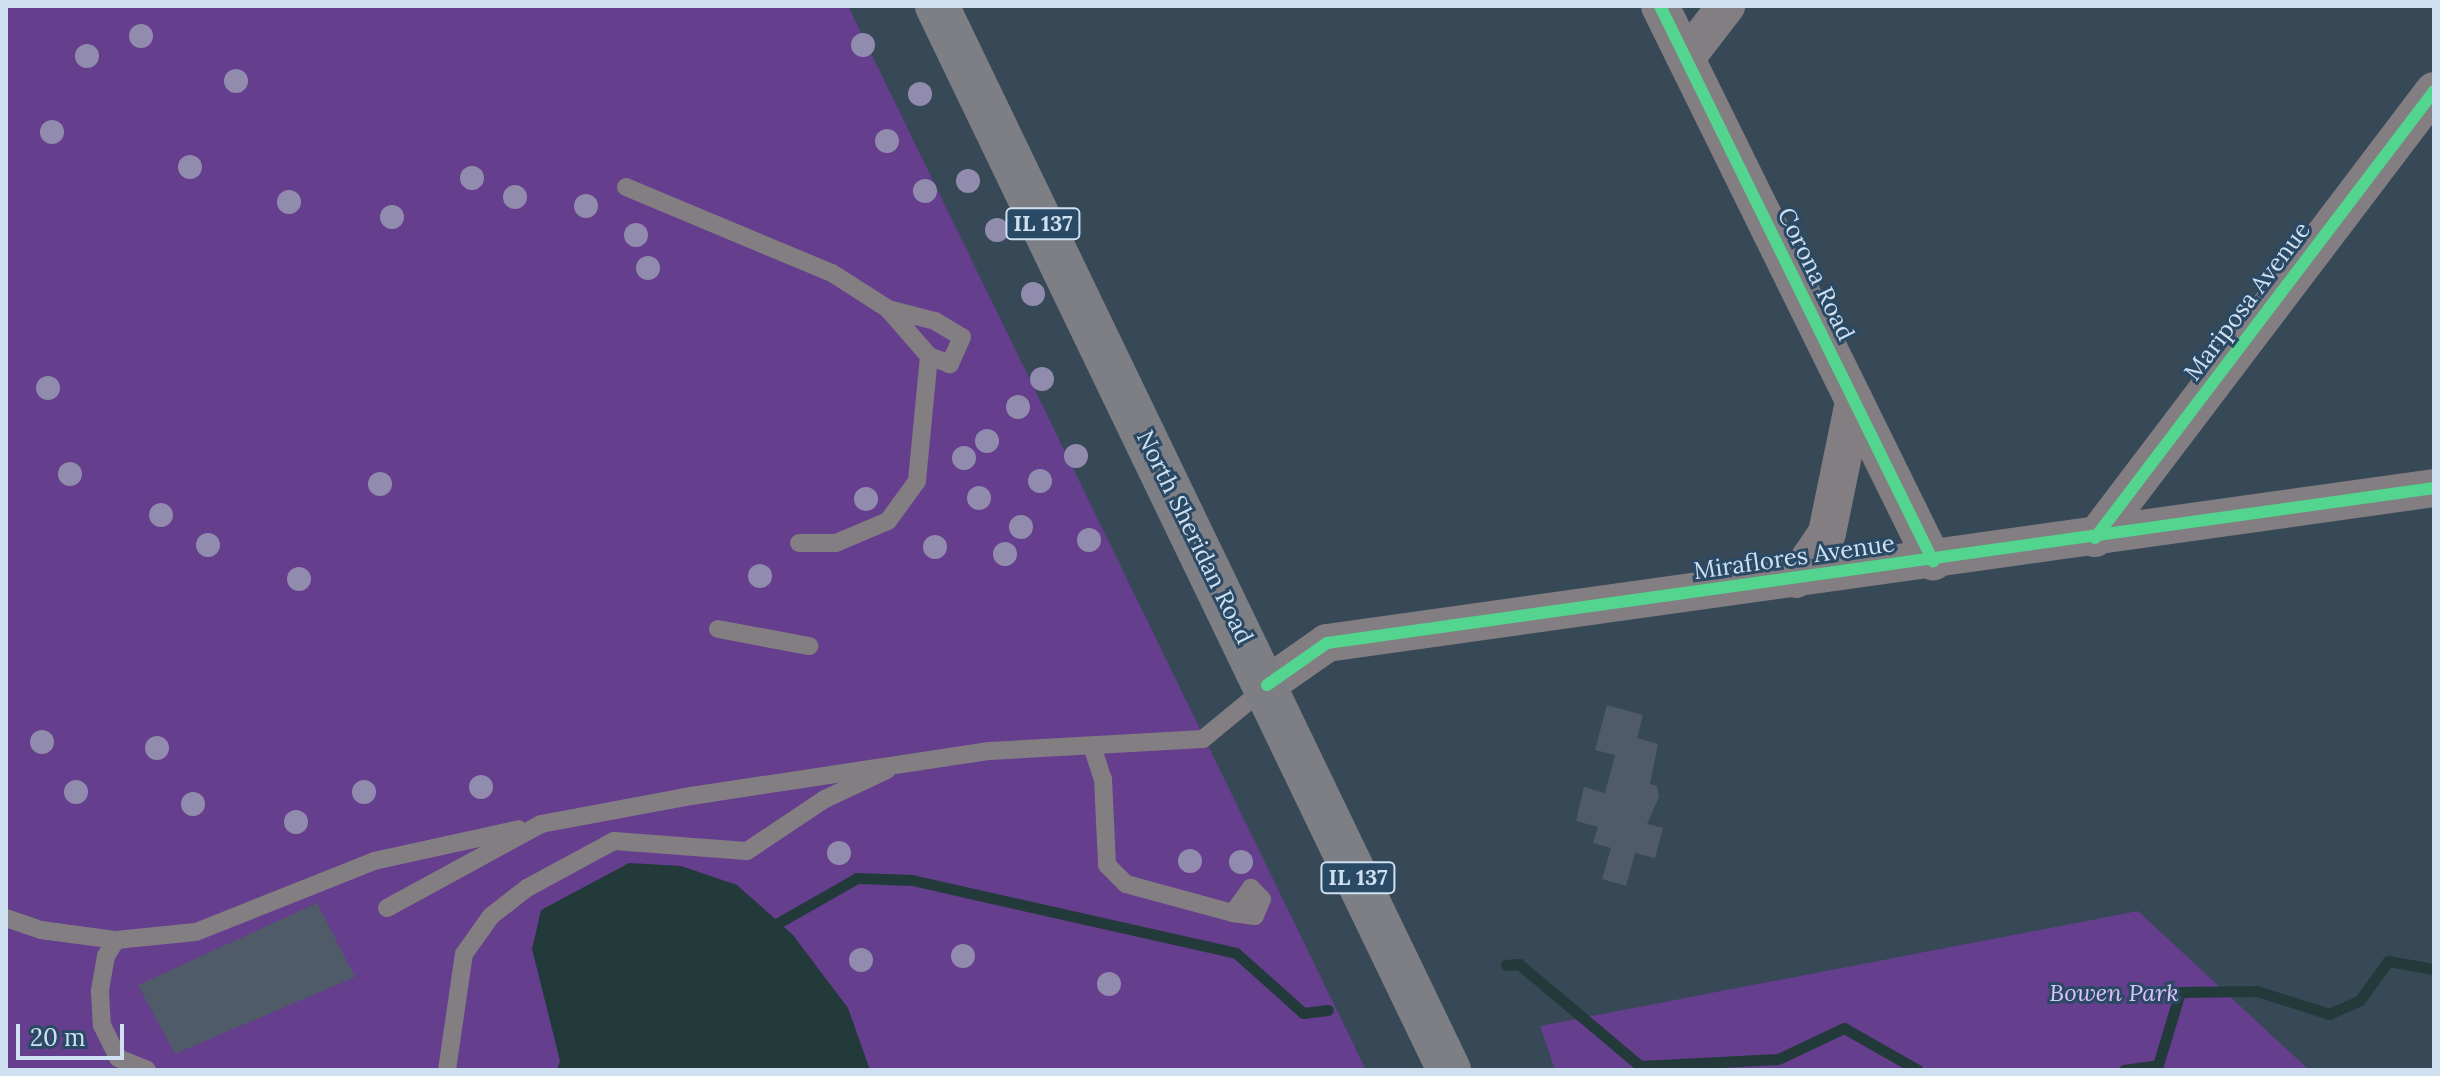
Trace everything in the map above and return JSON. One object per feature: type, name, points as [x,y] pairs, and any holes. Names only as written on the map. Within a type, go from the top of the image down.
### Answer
[{"type":"main road","name":"North Sheridan Road","points":[[937,6],[1267,685],[1449,1070]]},
{"type":"street","name":"Corona Road","points":[[1660,6],[1933,561]]},
{"type":"street","points":[[1686,58],[1726,6]]},
{"type":"street","name":"Mariposa Avenue","points":[[2095,538],[2434,91]]},
{"type":"street","points":[[1796,579],[1827,533],[1854,401]]},
{"type":"street","name":"Miraflores Avenue","points":[[1267,685],[1327,643],[1933,561],[2434,488]]},
{"type":"lane","points":[[626,187],[832,273],[888,309],[929,356],[950,364],[962,337],[935,321],[888,309]]},
{"type":"lane","points":[[799,543],[836,543],[888,521],[917,481],[926,420],[929,356]]},
{"type":"lane","points":[[718,629],[809,646]]},
{"type":"lane","points":[[6,918],[41,930],[116,940],[196,932],[374,861],[541,824],[990,751],[1203,739],[1267,685]]},
{"type":"lane","points":[[1092,746],[1103,779],[1107,865],[1126,884],[1233,913]]},
{"type":"lane","points":[[447,1070],[464,954],[491,916],[527,888],[614,841],[747,851],[825,799],[895,765]]},
{"type":"lane","points":[[387,908],[541,824]]},
{"type":"lane","points":[[116,940],[106,956],[100,991],[102,1025],[118,1058],[147,1070]]},
{"type":"green space","points":[[6,6],[848,6],[1366,1070],[6,1070]]},
{"type":"green space","name":"Bowen Park","points":[[2138,911],[2309,1070],[1555,1070],[1540,1026]]},
{"type":"shaded area","points":[[629,863],[681,866],[737,885],[793,935],[848,1008],[870,1070],[557,1070],[560,1061],[532,949],[541,910]]},
{"type":"building","points":[[1607,705],[1643,715],[1637,738],[1658,744],[1650,784],[1657,786],[1659,797],[1647,824],[1663,828],[1655,858],[1635,853],[1626,886],[1602,879],[1611,848],[1593,843],[1598,827],[1576,821],[1584,787],[1605,793],[1615,755],[1595,750]]},
{"type":"building","points":[[317,903],[355,977],[175,1054],[138,985]]},
{"type":"waterway","points":[[778,923],[857,878],[912,880],[1236,953],[1303,1013],[1328,1010]]},
{"type":"waterway","points":[[2124,1070],[2158,1065],[2180,992],[2257,991],[2329,1014],[2360,1000],[2388,961],[2434,969]]},
{"type":"waterway","points":[[1506,965],[1519,964],[1640,1066],[1778,1059],[1844,1028],[1918,1070]]},
{"type":"cycle path","points":[[1660,6],[1933,561]]},
{"type":"cycle path","points":[[2095,538],[2434,91]]},
{"type":"cycle path","points":[[1267,685],[1327,643],[2434,488]]}]
